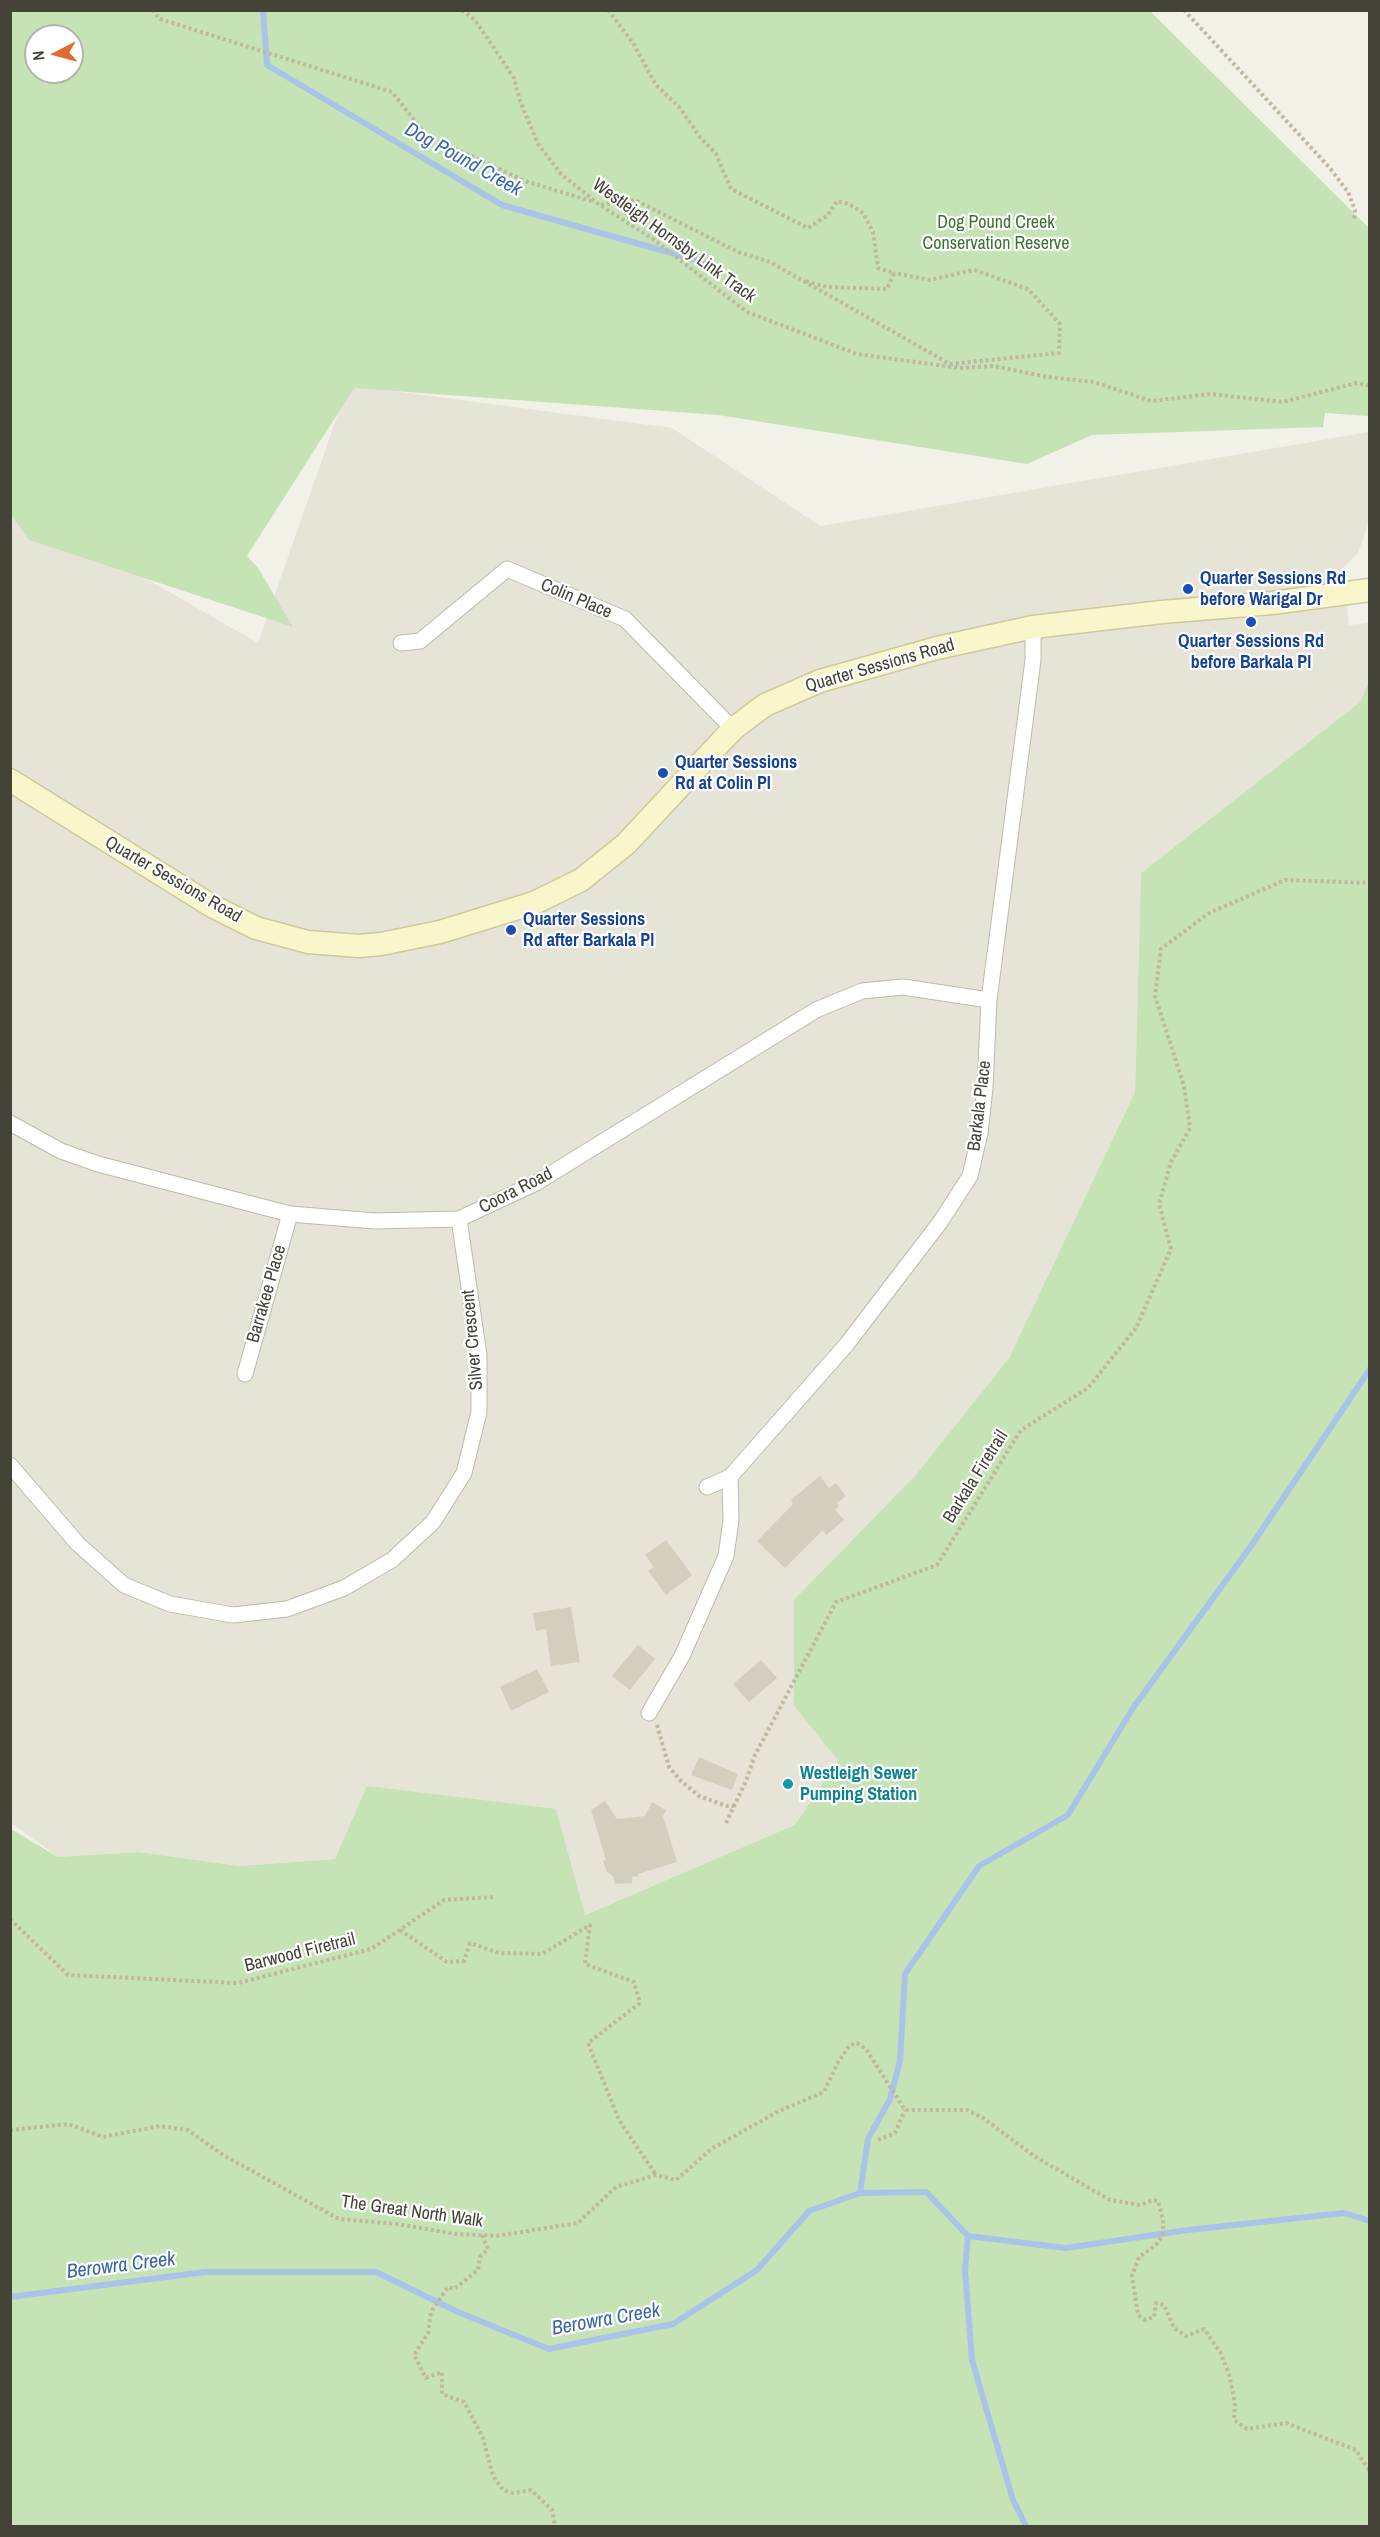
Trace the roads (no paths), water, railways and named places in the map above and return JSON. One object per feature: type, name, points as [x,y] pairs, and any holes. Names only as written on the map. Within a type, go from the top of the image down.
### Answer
[{"type":"main road","name":"Quarter Sessions Road","points":[[10,780],[212,906],[256,928],[308,942],[359,946],[413,939],[440,933],[534,903],[582,880],[626,844],[733,729],[765,705],[820,681],[937,648],[1033,627],[1370,591]]},
{"type":"street","name":"Colin Place","points":[[402,643],[420,641],[507,569],[625,620],[733,729]]},
{"type":"street","name":"Barkala Place","points":[[707,1487],[730,1478],[847,1344],[941,1221],[970,1176],[980,1133],[984,1099],[989,999],[1033,660],[1033,627]]},
{"type":"street","name":"Coora Road","points":[[10,1123],[62,1151],[98,1164],[290,1214],[375,1221],[459,1219],[537,1183],[816,1010],[862,991],[903,987],[989,999]]},
{"type":"street","name":"Barrakee Place","points":[[245,1374],[290,1214]]},
{"type":"street","name":"Silver Crescent","points":[[10,1465],[78,1544],[124,1585],[170,1604],[233,1615],[287,1609],[344,1587],[392,1560],[433,1522],[464,1473],[479,1412],[479,1355],[459,1219]]},
{"type":"street","points":[[649,1713],[682,1656],[726,1556],[731,1520],[730,1478]]},
{"type":"waterway","name":"Dog Pound Creek","points":[[263,10],[267,65],[502,205],[710,264]]},
{"type":"waterway","points":[[860,2193],[868,2139],[890,2099],[900,2061],[905,1974],[979,1866],[1068,1815],[1133,1708],[1251,1546],[1370,1369]]},
{"type":"waterway","name":"Berowra Creek","points":[[10,2297],[205,2272],[376,2272],[458,2312],[549,2349],[673,2324],[757,2270],[809,2211],[860,2193],[926,2192],[968,2236],[965,2270],[972,2360],[1013,2500],[1026,2526]]},
{"type":"waterway","points":[[968,2236],[1066,2248],[1188,2230],[1344,2213],[1370,2221]]},
{"type":"place","name":"Quarter Sessions Rd before Warigal Dr","points":[[1188,589]]},
{"type":"place","name":"Quarter Sessions Rd before Barkala Pl","points":[[1251,622]]},
{"type":"place","name":"Quarter Sessions Rd at Colin Pl","points":[[663,773]]},
{"type":"place","name":"Quarter Sessions Rd after Barkala Pl","points":[[511,930]]},
{"type":"place","name":"Westleigh Sewer Pumping Station","points":[[788,1784]]},
{"type":"park label","name":"Dog Pound Creek Conservation Reserve","points":[[996,233]]}]
